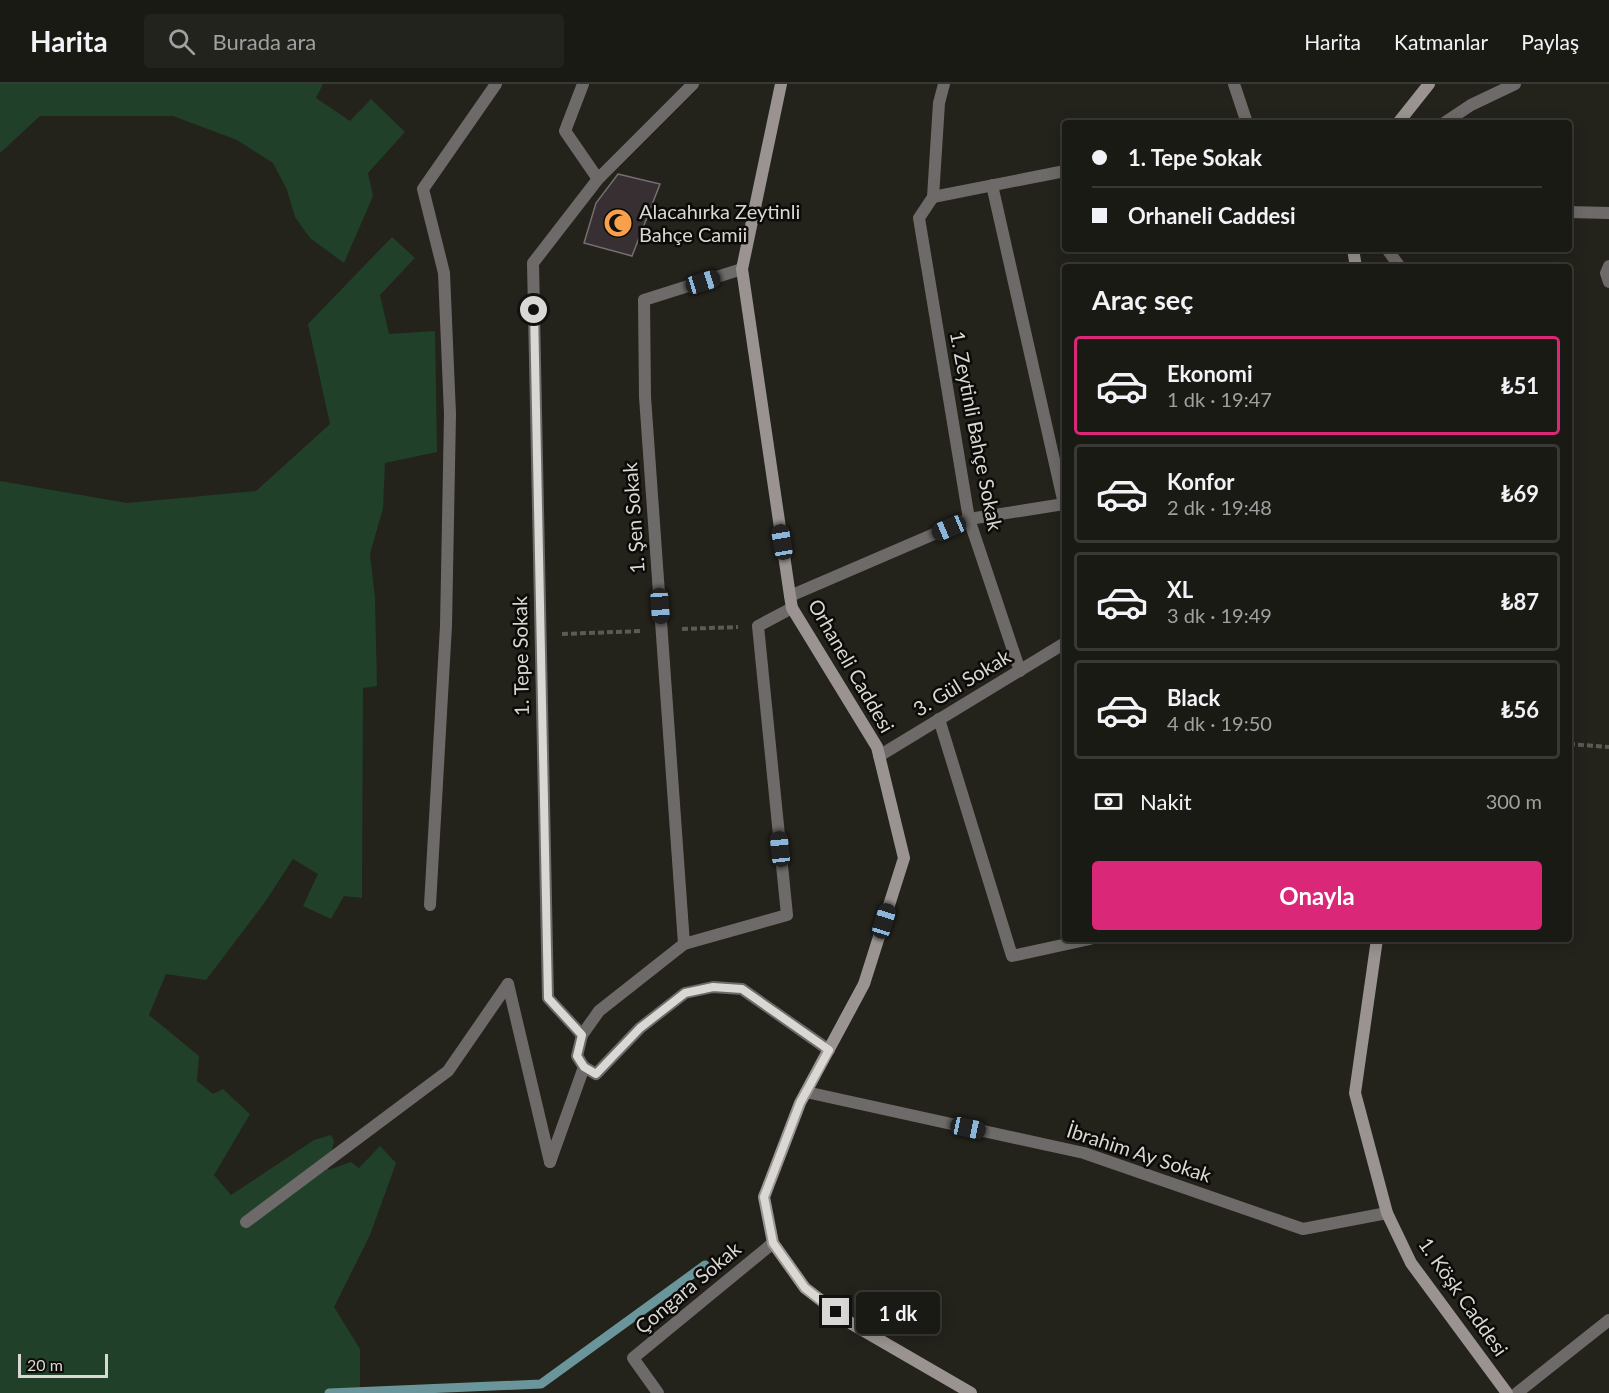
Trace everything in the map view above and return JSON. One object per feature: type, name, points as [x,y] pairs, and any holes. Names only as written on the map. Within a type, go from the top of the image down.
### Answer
[{"type":"main road","name":"Orhaneli Caddesi","points":[[782,84],[742,269],[791,602],[877,747],[904,858],[864,984],[800,1103],[764,1197],[773,1243],[805,1288],[852,1324],[971,1393]]},
{"type":"main road","points":[[1400,120],[1429,84]]},
{"type":"main road","name":"1. Köşk Caddesi","points":[[1377,942],[1355,1093],[1387,1213],[1411,1263],[1507,1393]]},
{"type":"street","points":[[430,905],[446,626],[450,414],[444,273],[423,189],[496,84]]},
{"type":"street","points":[[583,84],[565,131],[598,179],[693,84]]},
{"type":"street","points":[[944,84],[939,103],[933,197],[1062,172]]},
{"type":"street","points":[[1234,84],[1246,120]]},
{"type":"street","points":[[1448,120],[1471,105],[1515,84]]},
{"type":"street","name":"1. Tepe Sokak","points":[[582,1035],[548,998],[533,263],[598,179]]},
{"type":"street","points":[[992,185],[1062,495]]},
{"type":"street","name":"1. Zeytinli Bahçe Sokak","points":[[933,197],[919,218],[969,519],[1020,671]]},
{"type":"street","points":[[1572,212],[1609,213]]},
{"type":"street","points":[[1609,266],[1606,273],[1609,282]]},
{"type":"street","name":"1. Şen Sokak","points":[[684,944],[645,397],[644,300],[742,269]]},
{"type":"street","points":[[829,1050],[742,989],[713,987],[685,993],[640,1028],[596,1074],[584,1067],[577,1056],[582,1035],[599,1011],[684,944],[787,915],[758,626],[791,602],[969,519],[1062,504]]},
{"type":"street","name":"3. Gül Sokak","points":[[879,756],[1062,645]]},
{"type":"street","points":[[939,719],[1012,956],[1076,942]]},
{"type":"street","points":[[246,1222],[448,1071],[508,984],[550,1162],[584,1067]]},
{"type":"street","name":"İbrahim Ay Sokak","points":[[806,1092],[1084,1153],[1303,1229],[1387,1213]]},
{"type":"street","name":"Çongara Sokak","points":[[658,1393],[633,1358],[773,1243]]},
{"type":"street","points":[[1517,1393],[1609,1320]]},
{"type":"path","points":[[541,635],[758,626]]},
{"type":"path","points":[[1572,744],[1609,747]]},
{"type":"green space","points":[[0,84],[323,84],[316,98],[350,121],[371,99],[405,132],[368,173],[373,196],[344,263],[310,238],[295,217],[287,190],[273,163],[237,140],[173,116],[40,116],[0,153]]},
{"type":"green space","points":[[392,237],[415,258],[380,295],[389,334],[435,331],[437,452],[385,463],[383,508],[370,554],[375,598],[377,686],[363,688],[362,898],[344,896],[331,919],[303,906],[318,874],[293,859],[265,902],[206,980],[166,974],[149,1015],[199,1056],[197,1081],[213,1094],[223,1089],[250,1114],[214,1175],[231,1195],[314,1140],[331,1135],[334,1141],[328,1170],[351,1162],[359,1168],[380,1146],[396,1163],[370,1235],[334,1307],[360,1349],[360,1393],[0,1393],[0,481],[127,503],[256,491],[330,424],[308,324]]},
{"type":"building","name":"Alacahırka Zeytinli Bahçe Camii","points":[[618,174],[660,184],[632,256],[584,243],[596,203]]},
{"type":"waterway","points":[[329,1393],[541,1384],[705,1265]]},
{"type":"place","name":"Alacahırka Zeytinli Bahçe Camii","points":[[618,223]]},
{"type":"route","points":[[534,310],[548,998],[582,1035],[577,1056],[584,1067],[596,1074],[640,1028],[685,993],[713,987],[742,989],[829,1050],[800,1103],[764,1197],[773,1243],[805,1288],[836,1312]]}]
